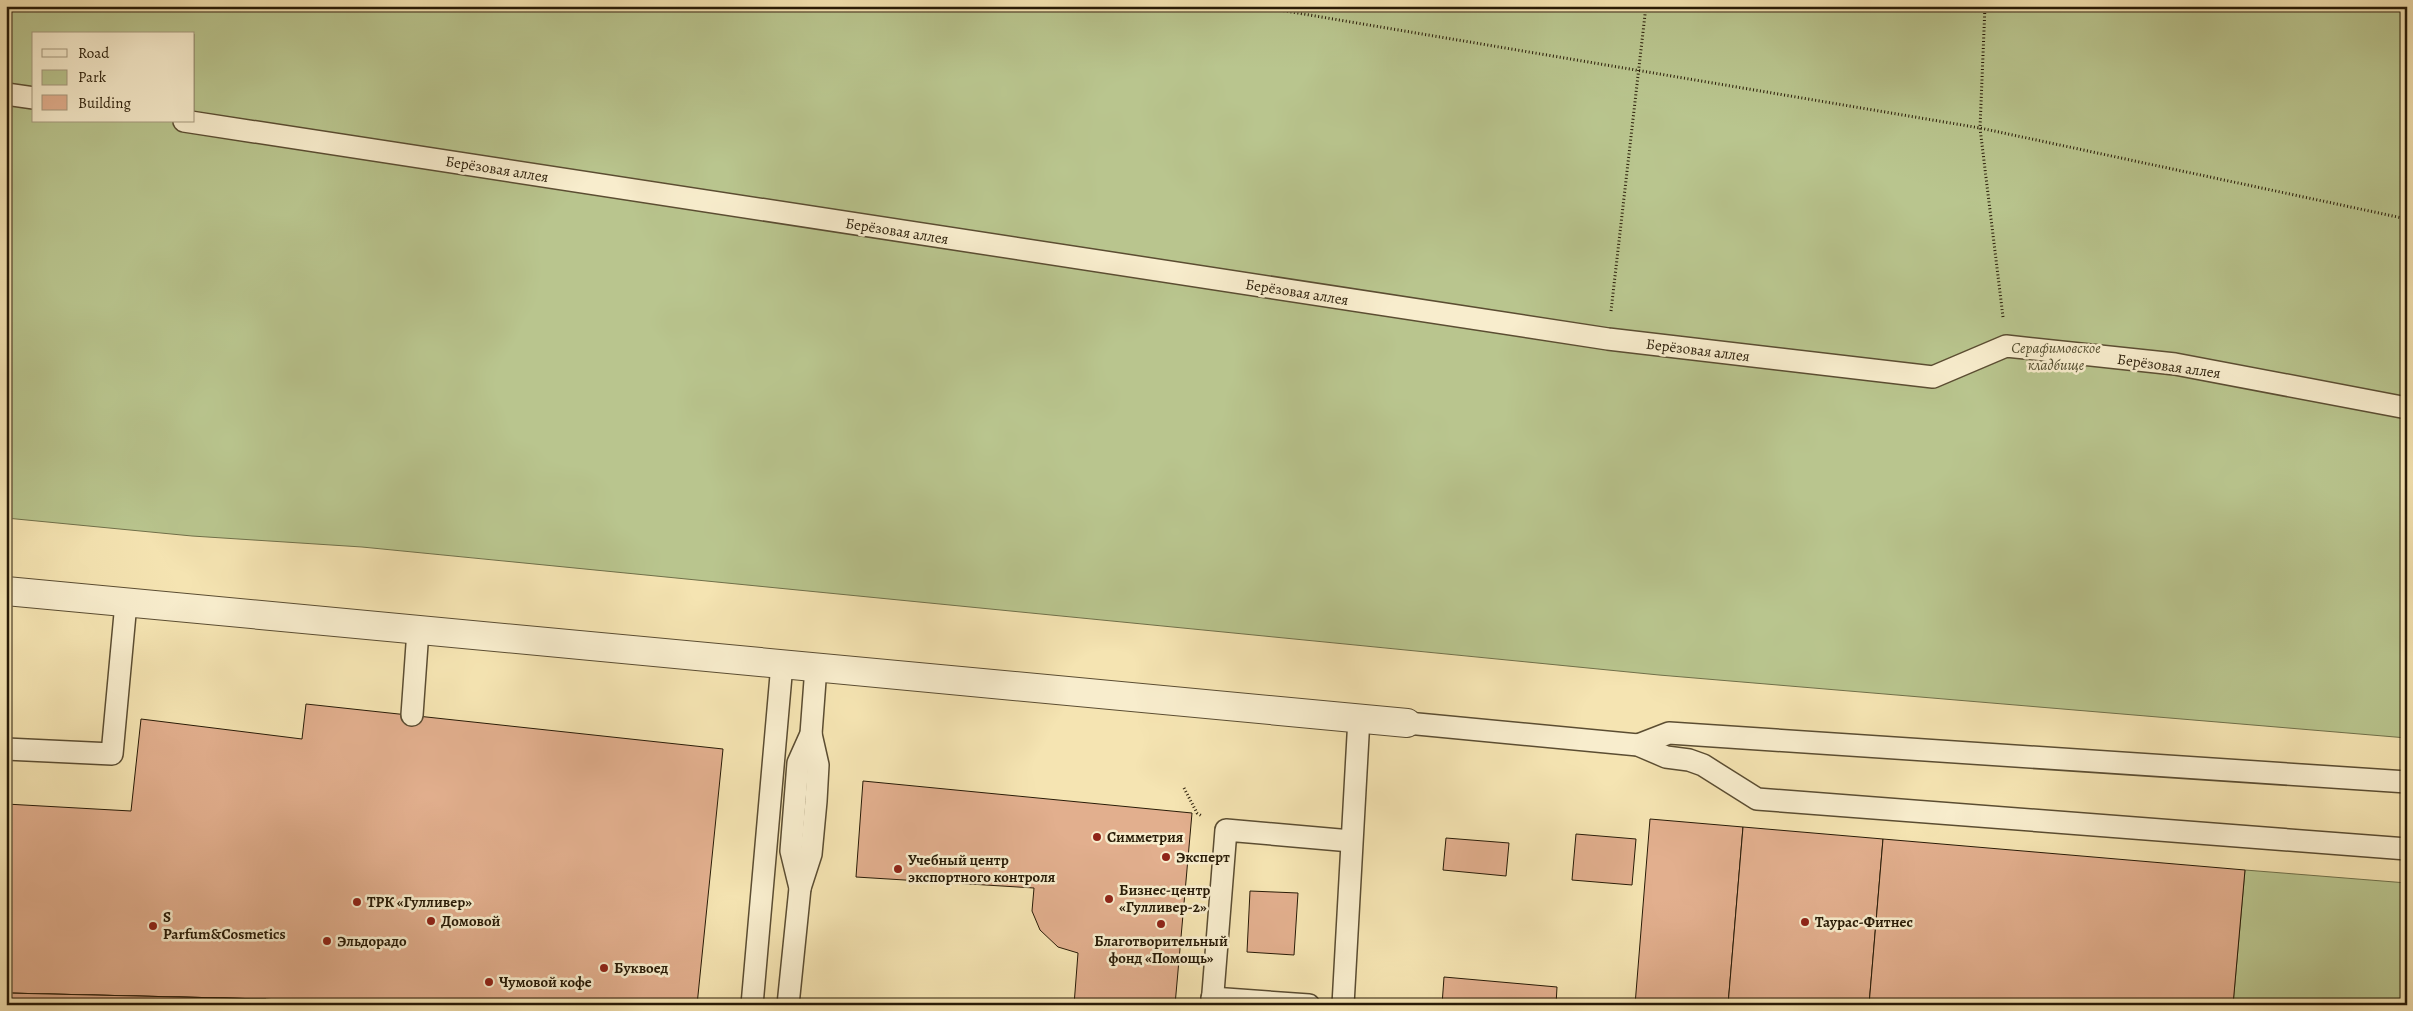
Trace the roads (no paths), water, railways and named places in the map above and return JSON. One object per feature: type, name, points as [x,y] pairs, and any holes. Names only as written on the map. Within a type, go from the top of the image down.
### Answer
[{"type":"street","points":[[6,591],[1407,723]]},
{"type":"lane","points":[[6,94],[32,98]]},
{"type":"lane","name":"Берёзовая аллея","points":[[191,122],[1608,339],[1933,377],[2006,346],[2175,364],[2407,408]]},
{"type":"lane","points":[[6,749],[112,754],[126,603]]},
{"type":"lane","points":[[412,715],[418,630]]},
{"type":"lane","points":[[752,1005],[782,664]]},
{"type":"lane","points":[[788,1005],[800,888],[792,851],[795,799],[798,763],[811,734],[816,667]]},
{"type":"lane","points":[[1343,1005],[1359,718]]},
{"type":"lane","points":[[1407,723],[1638,744],[1666,757],[1703,764],[1757,798],[2407,849]]},
{"type":"lane","points":[[1638,744],[1669,733],[2407,782]]},
{"type":"lane","points":[[1309,1005],[1212,1001],[1226,830],[1352,841]]},
{"type":"place","name":"Симметрия","points":[[1097,837]]},
{"type":"place","name":"Эксперт","points":[[1166,857]]},
{"type":"place","name":"Учебный центр экспортного контроля","points":[[898,869]]},
{"type":"place","name":"Бизнес-центр «Гулливер-2»","points":[[1109,899]]},
{"type":"place","name":"ТРК «Гулливер»","points":[[357,902]]},
{"type":"place","name":"Домовой","points":[[431,921]]},
{"type":"place","name":"Таурас-Фитнес","points":[[1805,922]]},
{"type":"place","name":"Благотворительный фонд «Помощь»","points":[[1161,924]]},
{"type":"place","name":"S Parfum&Cosmetics","points":[[153,926]]},
{"type":"place","name":"Эльдорадо","points":[[327,941]]},
{"type":"place","name":"Буквоед","points":[[604,968]]},
{"type":"place","name":"Чумовой кофе","points":[[489,982]]},
{"type":"park label","name":"Серафимовское кладбище","points":[[2056,356]]}]
